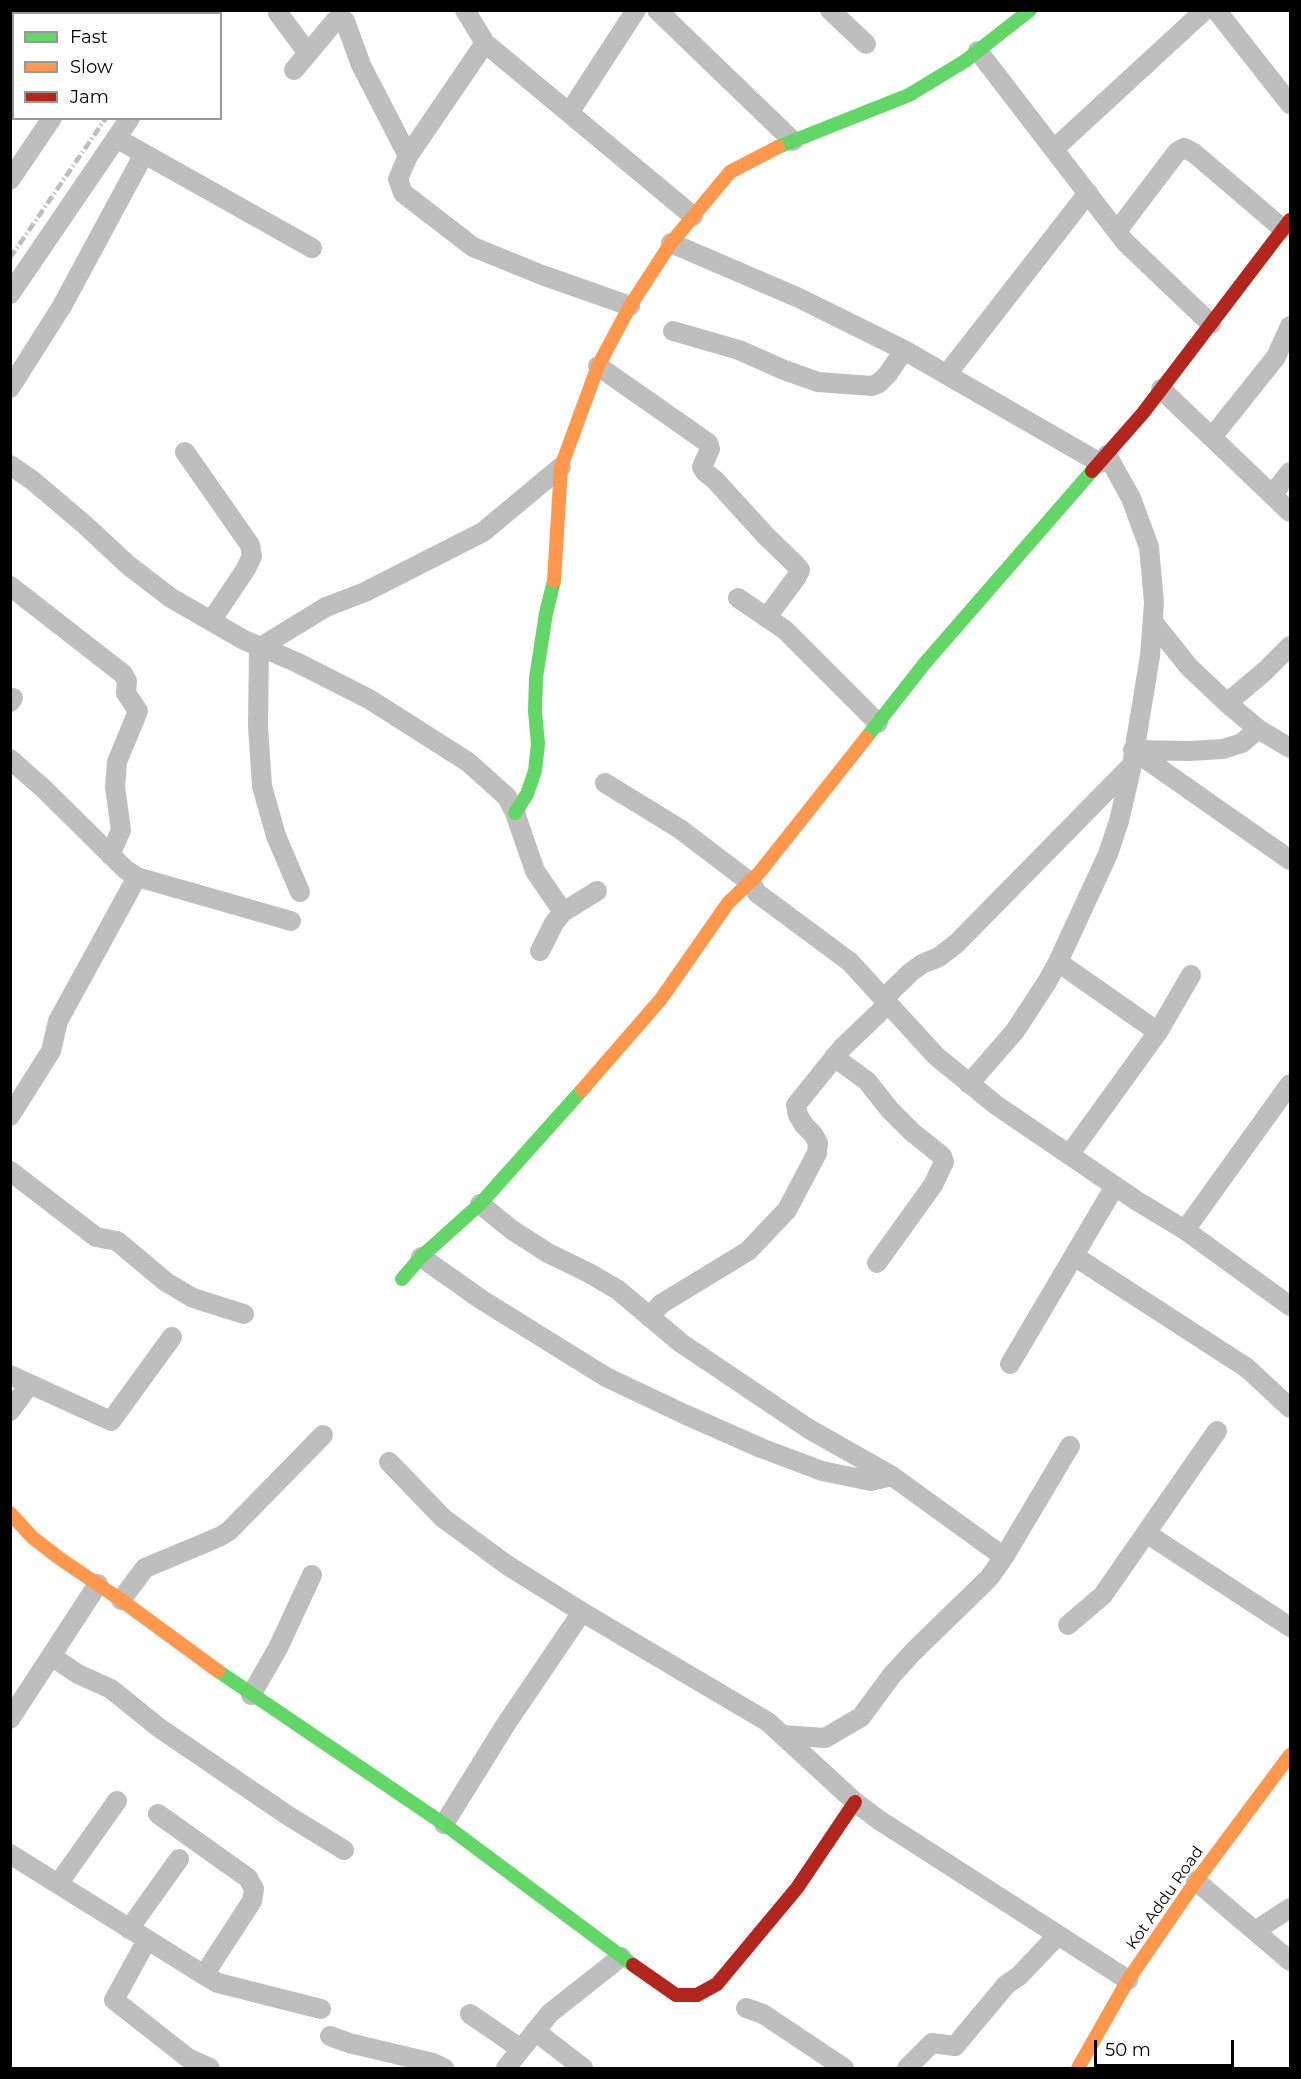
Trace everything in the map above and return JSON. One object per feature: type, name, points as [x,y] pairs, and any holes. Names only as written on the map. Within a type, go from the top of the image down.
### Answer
[{"type":"street","points":[[465,10],[485,44],[693,216]]},
{"type":"street","points":[[569,113],[636,10]]},
{"type":"street","points":[[657,10],[793,141]]},
{"type":"street","points":[[830,10],[866,44]]},
{"type":"street","points":[[515,813],[527,794],[535,771],[538,744],[535,711],[536,678],[546,613],[556,574],[561,466],[598,366],[630,306],[671,243],[730,172],[764,153],[909,95],[965,61],[1030,10]]},
{"type":"street","points":[[1054,149],[1205,10]]},
{"type":"street","points":[[1215,10],[1290,104]]},
{"type":"street","points":[[278,13],[307,52]]},
{"type":"street","points":[[294,70],[335,21],[341,18],[345,21],[361,65],[408,156]]},
{"type":"street","points":[[485,44],[408,156],[398,179],[403,193],[473,247],[542,275],[630,306]]},
{"type":"street","points":[[978,51],[1125,242],[1211,324]]},
{"type":"street","points":[[10,180],[51,120]]},
{"type":"street","points":[[10,294],[129,120]]},
{"type":"street","points":[[117,138],[312,248]]},
{"type":"street","points":[[402,1279],[421,1257],[480,1204],[661,999],[728,903],[751,883],[925,663],[1161,389],[1287,224],[1194,153],[1184,148],[1177,152],[1117,231]]},
{"type":"street","points":[[10,388],[62,306],[144,154]]},
{"type":"street","points":[[947,374],[1088,193]]},
{"type":"street","points":[[671,243],[799,298],[904,350],[1103,459],[1131,498],[1149,547],[1154,603],[1150,656],[1133,758],[1119,821],[1108,854],[1047,982],[1015,1031],[969,1084]]},
{"type":"street","points":[[1212,437],[1276,357],[1290,326]]},
{"type":"street","points":[[673,331],[739,350],[784,370],[819,382],[872,386],[888,374],[904,350]]},
{"type":"street","points":[[598,366],[708,443],[710,449],[702,467],[705,472],[800,570],[767,617]]},
{"type":"street","points":[[1161,389],[1290,512]]},
{"type":"street","points":[[185,452],[250,544],[252,556],[246,569],[210,621]]},
{"type":"street","points":[[10,465],[32,480],[128,565],[171,598],[259,648],[296,662],[369,699],[468,762],[507,797],[515,813],[535,871],[562,912]]},
{"type":"street","points":[[259,648],[327,607],[365,592],[483,532],[561,466]]},
{"type":"street","points":[[1272,495],[1290,472]]},
{"type":"street","points":[[10,586],[123,674],[127,681],[126,693],[137,707],[138,714],[117,762],[115,787],[121,830],[110,855]]},
{"type":"street","points":[[738,598],[785,630],[878,723]]},
{"type":"street","points":[[1153,622],[1189,667],[1227,703],[1258,729],[1290,748]]},
{"type":"street","points":[[1227,703],[1290,646]]},
{"type":"street","points":[[259,648],[258,726],[262,786],[276,836],[300,892]]},
{"type":"street","points":[[649,1317],[661,1304],[748,1251],[787,1210],[817,1153],[818,1143],[798,1115],[796,1105],[834,1057],[910,972],[939,957],[957,943],[1133,758],[1223,748],[1242,742],[1258,729]]},
{"type":"street","points":[[1133,758],[1290,860]]},
{"type":"street","points":[[10,759],[124,869],[137,877],[291,921]]},
{"type":"street","points":[[605,783],[680,829],[751,883],[757,893],[850,962],[936,1056],[996,1105],[1115,1186],[1185,1230],[1290,1306]]},
{"type":"street","points":[[10,1116],[51,1052],[58,1021],[137,877]]},
{"type":"street","points":[[540,951],[562,912],[597,891]]},
{"type":"street","points":[[1058,962],[1158,1032]]},
{"type":"street","points":[[1069,1155],[1158,1032],[1191,975]]},
{"type":"street","points":[[834,1057],[867,1081],[890,1110],[912,1132],[942,1156],[944,1162],[933,1185],[877,1263]]},
{"type":"street","points":[[1185,1230],[1290,1084]]},
{"type":"street","points":[[10,1171],[96,1237],[117,1241],[166,1282],[193,1298],[244,1314]]},
{"type":"street","points":[[1010,1364],[1115,1186]]},
{"type":"street","points":[[480,1204],[512,1230],[548,1253],[618,1290],[681,1343],[809,1429],[892,1476],[1004,1557]]},
{"type":"street","points":[[1074,1256],[1247,1368],[1290,1408]]},
{"type":"street","points":[[421,1257],[482,1300],[606,1377],[684,1414],[761,1448],[822,1471],[871,1481],[892,1476]]},
{"type":"street","points":[[10,1375],[111,1421],[172,1337]]},
{"type":"street","points":[[10,1410],[30,1384]]},
{"type":"street","points":[[1068,1625],[1103,1595],[1217,1431]]},
{"type":"street","points":[[120,1600],[145,1568],[229,1531],[323,1435]]},
{"type":"street","points":[[782,1735],[825,1738],[861,1717],[892,1675],[914,1651],[989,1578],[1004,1557],[1070,1446]]},
{"type":"street","points":[[389,1462],[443,1518],[507,1565],[768,1722],[855,1802],[879,1820],[1128,1980]]},
{"type":"street","points":[[10,1513],[32,1537],[251,1695],[444,1824],[654,1982],[676,1995],[697,1995],[717,1984],[797,1888],[855,1802]]},
{"type":"street","points":[[1146,1533],[1290,1627]]},
{"type":"street","points":[[251,1695],[278,1648],[312,1575]]},
{"type":"street","points":[[10,1719],[98,1584]]},
{"type":"street","points":[[444,1824],[506,1724],[582,1612]]},
{"type":"street","points":[[51,1656],[78,1674],[111,1689],[158,1727],[287,1815],[344,1850]]},
{"type":"street","name":"Kot Addu Road","points":[[1088,2065],[1128,1980],[1196,1881],[1290,1755]]},
{"type":"street","points":[[58,1884],[117,1801]]},
{"type":"street","points":[[158,1814],[248,1878],[254,1889],[252,1901],[204,1975]]},
{"type":"street","points":[[10,1854],[219,1983],[321,2009]]},
{"type":"street","points":[[129,1929],[179,1859]]},
{"type":"street","points":[[1196,1881],[1290,1961]]},
{"type":"street","points":[[1255,1931],[1290,1908]]},
{"type":"street","points":[[907,2068],[932,2043],[955,2046],[1006,1985],[1019,1976],[1058,1935]]},
{"type":"street","points":[[147,1940],[114,2000],[188,2058],[210,2068]]},
{"type":"street","points":[[507,2068],[550,2013],[621,1957]]},
{"type":"street","points":[[746,2008],[763,2014],[844,2068]]},
{"type":"street","points":[[470,2014],[521,2049]]},
{"type":"street","points":[[536,2031],[583,2068]]},
{"type":"street","points":[[330,2036],[350,2043],[433,2062],[444,2068]]},
{"type":"railway","points":[[10,258],[105,120]]},
{"type":"traffic: fast","points":[[778,147],[909,95],[965,61],[1030,10]]},
{"type":"traffic: fast","points":[[866,738],[925,663],[1092,471]]},
{"type":"traffic: fast","points":[[515,813],[527,794],[535,771],[538,744],[535,711],[536,678],[546,613],[554,581]]},
{"type":"traffic: fast","points":[[402,1279],[421,1257],[480,1204],[582,1090]]},
{"type":"traffic: fast","points":[[218,1671],[444,1824],[633,1965]]},
{"type":"traffic: slow","points":[[554,581],[561,467],[598,366],[630,306],[671,243],[730,172],[778,147]]},
{"type":"traffic: slow","points":[[582,1090],[661,999],[728,903],[759,873],[866,738]]},
{"type":"traffic: slow","points":[[10,1513],[32,1537],[59,1558],[218,1671]]},
{"type":"traffic: slow","points":[[1078,2068],[1128,1980],[1196,1881],[1290,1755]]},
{"type":"traffic: jam","points":[[1092,471],[1143,413],[1290,220]]},
{"type":"traffic: jam","points":[[633,1965],[676,1995],[697,1995],[717,1984],[797,1888],[855,1802]]}]
